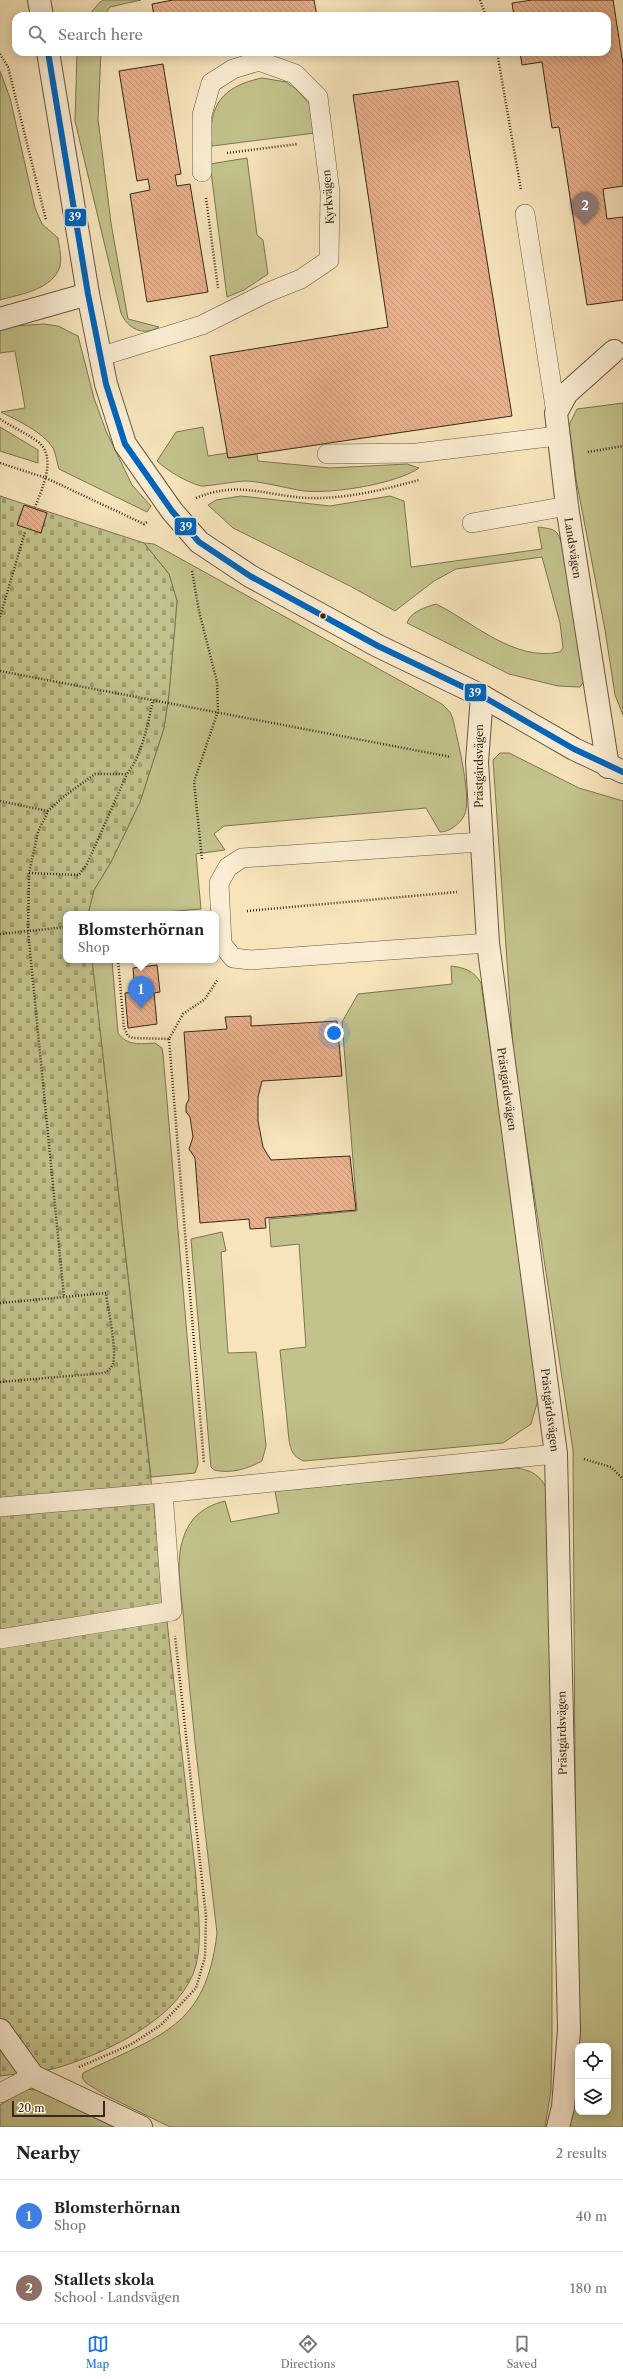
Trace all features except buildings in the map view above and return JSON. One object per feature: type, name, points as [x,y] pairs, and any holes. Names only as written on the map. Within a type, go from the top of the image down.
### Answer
[{"type":"street","points":[[39,0],[41,12]]},
{"type":"street","points":[[49,56],[99,357],[125,444],[172,510],[199,542],[250,576],[378,646],[482,696]]},
{"type":"street","points":[[0,319],[88,294]]},
{"type":"street","points":[[556,412],[567,393],[614,351]]},
{"type":"street","name":"Landsvägen","points":[[556,412],[557,436],[567,506],[616,769]]},
{"type":"street","name":"Landsvägen","points":[[482,696],[551,737],[616,769]]},
{"type":"street","name":"Prästgårdsvägen","points":[[482,696],[477,762],[483,890],[488,943],[556,1454],[569,2030],[563,2107],[558,2127]]},
{"type":"street","points":[[0,2030],[34,2076],[141,2127]]},
{"type":"lane","name":"Kyrkvägen","points":[[99,357],[202,325],[221,314],[301,279],[329,260],[330,192],[318,98],[295,74],[259,61],[233,69],[211,83],[202,115],[203,164]]},
{"type":"lane","points":[[525,214],[556,412]]},
{"type":"lane","points":[[327,454],[417,453],[557,436]]},
{"type":"lane","points":[[472,523],[567,506]]},
{"type":"lane","points":[[481,842],[242,858],[228,867],[219,882],[219,914],[222,944],[233,958],[251,960],[488,943]]},
{"type":"lane","points":[[0,1507],[163,1494],[556,1454]]},
{"type":"lane","points":[[0,1639],[172,1611],[163,1494]]},
{"type":"lane","points":[[0,2093],[34,2076]]},
{"type":"path","points":[[480,0],[484,12]]},
{"type":"path","points":[[0,54],[8,67],[46,220],[78,234]]},
{"type":"path","points":[[498,56],[525,214]]},
{"type":"path","points":[[221,314],[203,164],[324,141]]},
{"type":"path","points":[[0,419],[38,442],[45,452],[46,478],[35,507]]},
{"type":"path","points":[[0,463],[46,478],[144,524],[172,510]]},
{"type":"path","points":[[0,617],[25,532]]},
{"type":"path","points":[[191,566],[199,611],[217,682],[218,711],[194,782],[203,867]]},
{"type":"path","points":[[0,671],[218,711],[477,762]]},
{"type":"path","points":[[29,873],[79,875],[87,864],[127,774],[134,765],[143,742],[153,700]]},
{"type":"path","points":[[64,1297],[28,931],[29,873],[38,832],[48,812],[63,797],[95,774],[127,774]]},
{"type":"path","points":[[0,800],[48,812]]},
{"type":"path","points":[[219,914],[483,890]]},
{"type":"path","points":[[0,934],[63,927]]},
{"type":"path","points":[[206,1489],[169,1039],[183,1014],[205,998],[233,958]]},
{"type":"path","points":[[118,963],[124,1032],[133,1038],[169,1039]]},
{"type":"path","points":[[0,1303],[106,1293],[114,1353],[112,1365],[109,1370],[104,1373],[0,1382]]},
{"type":"path","points":[[556,1454],[590,1460],[611,1468],[623,1479]]},
{"type":"path","points":[[34,2076],[66,2073],[130,2045],[161,2025],[196,1988],[198,1982],[205,1957],[206,1916],[172,1611]]},
{"type":"green space","points":[[104,0],[141,0],[110,7],[107,12],[91,12],[100,2]]},
{"type":"green space","points":[[77,56],[101,56],[98,119],[111,223],[128,319],[159,327],[153,330],[142,331],[131,327],[121,313],[75,121]]},
{"type":"green space","points":[[0,71],[10,98],[35,208],[42,224],[58,238],[61,259],[60,266],[56,274],[43,286],[26,293],[0,300]]},
{"type":"green space","points":[[262,78],[286,82],[297,90],[312,107],[315,133],[212,146],[212,119],[220,100],[237,86]]},
{"type":"green space","points":[[247,158],[257,235],[263,240],[268,274],[244,290],[227,297],[210,164]]},
{"type":"green space","points":[[44,324],[58,326],[78,336],[94,398],[106,431],[132,485],[151,506],[147,512],[59,469],[54,450],[43,436],[1,412],[25,408],[15,351],[0,353],[0,330],[15,326]]},
{"type":"green space","points":[[623,403],[623,715],[615,695],[605,630],[576,479],[569,425],[577,409]]},
{"type":"green space","points":[[0,427],[38,450],[38,463],[0,451]]},
{"type":"green space","points":[[203,427],[208,456],[227,453],[228,458],[257,454],[258,461],[330,468],[407,464],[419,468],[409,474],[380,483],[363,487],[331,491],[304,491],[246,481],[201,486],[178,476],[166,469],[157,461],[176,432]]},
{"type":"green space","points":[[0,496],[144,543],[169,574],[177,601],[169,694],[164,728],[140,802],[111,862],[94,890],[89,911],[63,911],[63,963],[92,963],[196,1877],[199,1944],[196,1965],[188,1983],[176,2000],[161,2015],[142,2029],[102,2051],[63,2066],[40,2071],[0,2076]]},
{"type":"green space","points":[[241,496],[330,506],[390,496],[404,501],[411,567],[542,549],[538,527],[553,530],[557,533],[561,542],[565,558],[585,680],[580,687],[558,686],[509,674],[407,623],[411,616],[415,613],[423,608],[436,604],[479,630],[510,646],[543,654],[560,652],[563,648],[560,623],[542,557],[456,569],[434,581],[395,611],[350,586],[233,528],[208,505],[216,500]]},
{"type":"green space","points":[[144,543],[154,544],[442,704],[450,712],[453,719],[466,784],[466,808],[464,816],[459,822],[454,827],[440,832],[426,808],[224,826],[214,834],[225,850],[196,854],[201,909],[177,911],[89,911],[94,890],[111,862],[140,802],[164,728],[169,694],[177,601],[169,574]]},
{"type":"green space","points":[[500,753],[509,753],[579,788],[623,801],[623,2127],[567,2127],[575,2094],[575,2115],[611,2115],[611,2043],[577,2043],[573,1450],[514,1062],[493,760]]},
{"type":"green space","points":[[92,963],[112,963],[118,1033],[125,1040],[130,1042],[139,1044],[155,1043],[162,1048],[163,1054],[198,1464],[195,1473],[151,1477]]},
{"type":"green space","points":[[451,966],[472,972],[481,983],[540,1393],[531,1424],[503,1443],[304,1461],[295,1455],[289,1440],[280,1350],[306,1347],[299,1244],[271,1247],[269,1219],[357,1211],[342,1022],[358,994],[452,984]]},
{"type":"green space","points":[[222,1232],[226,1251],[221,1252],[228,1353],[256,1352],[266,1446],[262,1461],[233,1471],[214,1470],[211,1467],[191,1239]]},
{"type":"green space","points":[[515,1468],[526,1470],[535,1474],[545,1485],[547,1490],[552,1594],[552,2037],[551,2090],[545,2127],[170,2127],[105,2095],[86,2083],[82,2077],[83,2073],[134,2049],[174,2025],[190,2009],[202,1990],[211,1965],[217,1933],[195,1740],[179,1568],[181,1546],[184,1536],[195,1517],[205,1509],[225,1501],[231,1522],[279,1513],[275,1491]]},
{"type":"green space","points":[[26,2089],[46,2091],[113,2127],[0,2127],[0,2105]]},
{"type":"transit line","name":"39","points":[[49,56],[88,294],[106,384],[125,444],[172,511],[199,542],[250,576],[378,646],[482,696],[574,749],[623,772]]},
{"type":"place","name":"Stallets skola","points":[[585,225]]},
{"type":"place","name":"Blomsterhörnan","points":[[141,1009]]}]
